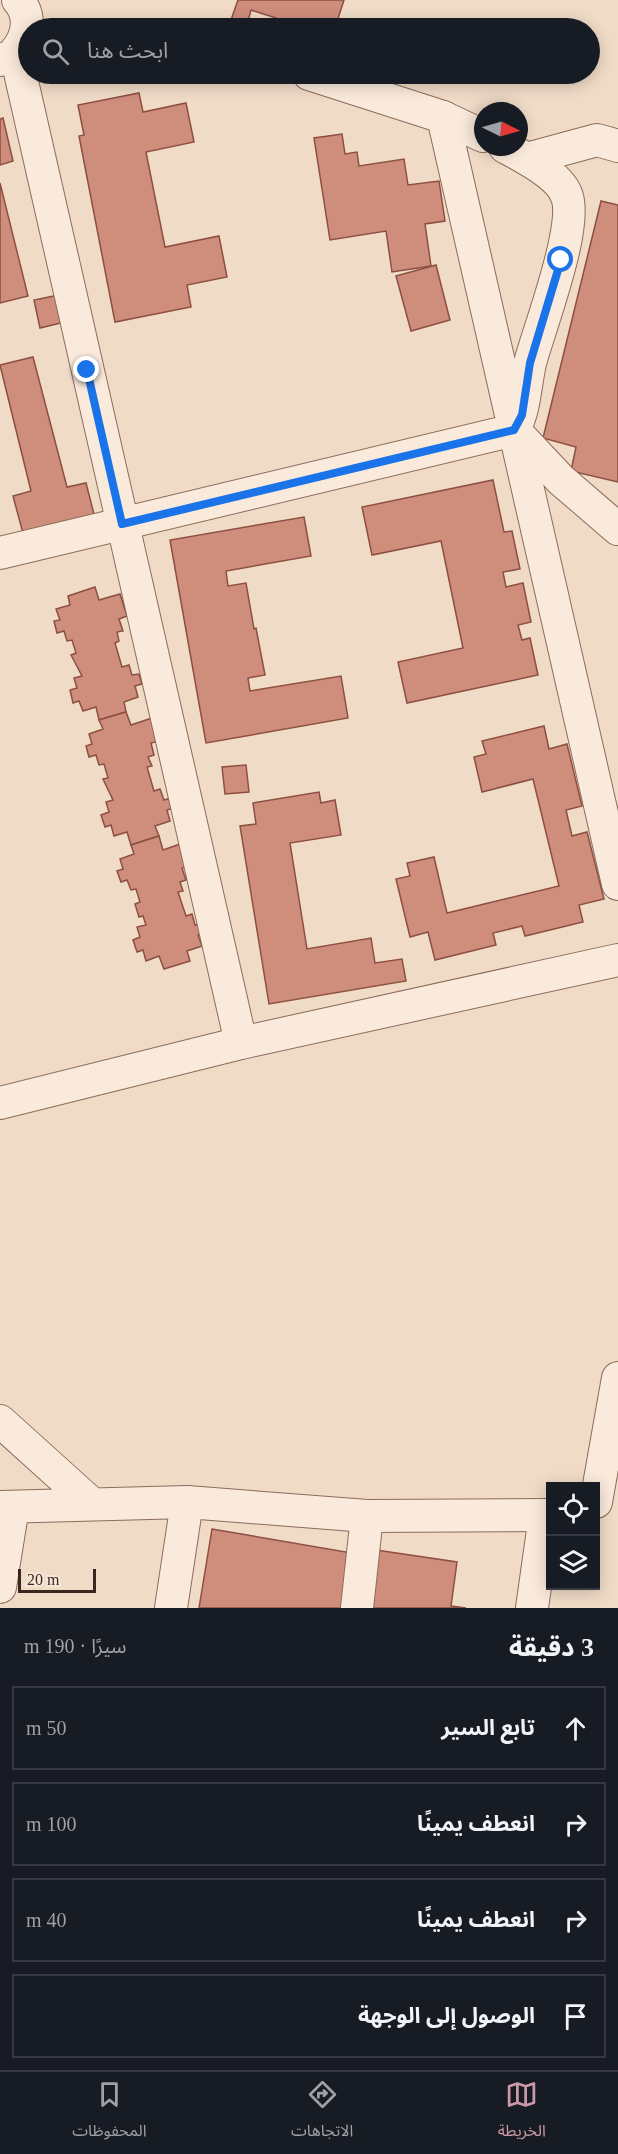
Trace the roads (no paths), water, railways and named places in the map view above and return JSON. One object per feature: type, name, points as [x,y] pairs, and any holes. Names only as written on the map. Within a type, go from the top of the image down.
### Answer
[{"type":"street","points":[[8,58],[122,524],[241,1042]]},
{"type":"street","points":[[340,84],[443,117],[474,132]]},
{"type":"street","points":[[443,117],[618,884]]},
{"type":"street","points":[[528,151],[597,140],[618,146]]},
{"type":"street","points":[[0,553],[514,430],[522,415],[530,363],[561,260],[569,209],[566,193],[551,176],[521,156]]},
{"type":"street","points":[[514,430],[561,480],[618,529]]},
{"type":"street","points":[[0,1103],[241,1042],[618,960]]},
{"type":"street","points":[[600,1482],[618,1378]]},
{"type":"street","points":[[0,1421],[92,1504]]},
{"type":"street","points":[[171,1608],[187,1502]]},
{"type":"street","points":[[0,1587],[7,1507],[187,1502],[367,1516],[546,1515]]},
{"type":"street","points":[[600,1510],[618,1510]]},
{"type":"street","points":[[357,1608],[367,1516]]},
{"type":"street","points":[[532,1608],[546,1527]]}]
